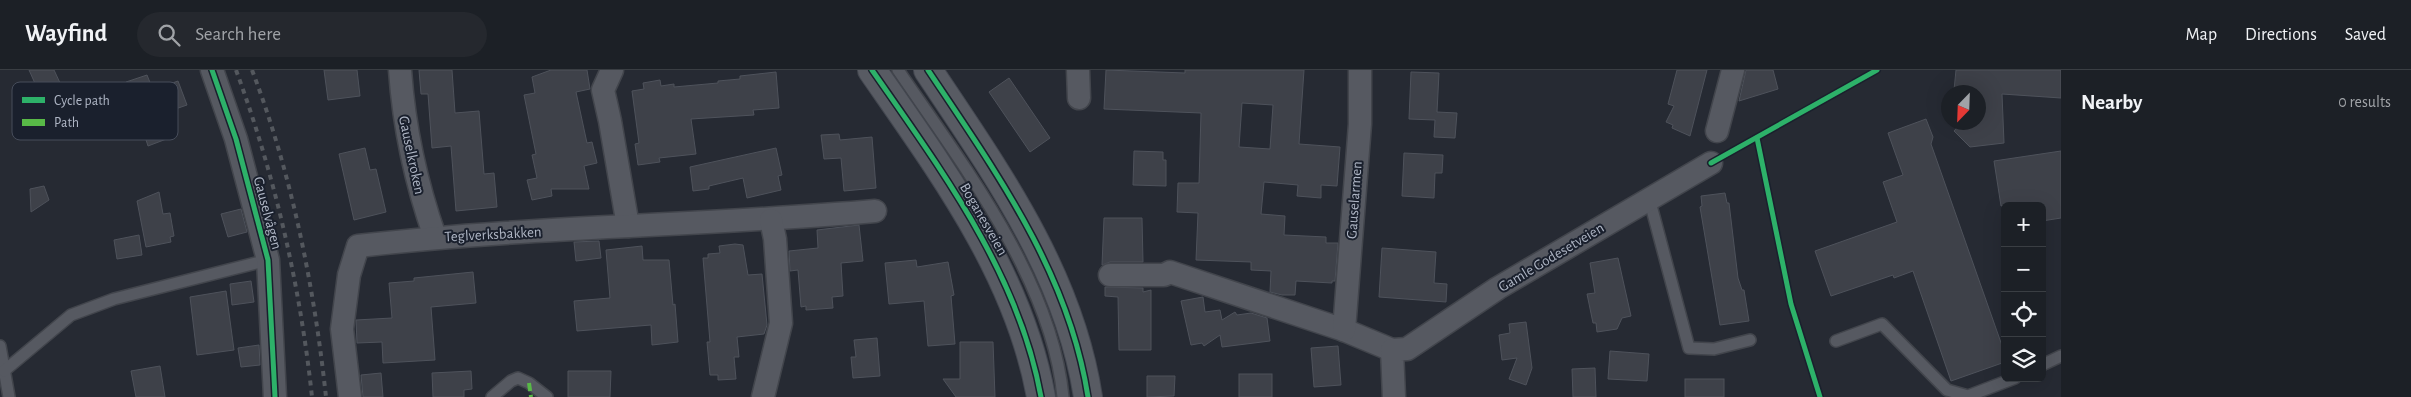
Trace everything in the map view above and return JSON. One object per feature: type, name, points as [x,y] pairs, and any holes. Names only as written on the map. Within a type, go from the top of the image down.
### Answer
[{"type":"main road","name":"Boganesveien","points":[[872,70],[969,216],[991,254],[1011,296],[1028,341],[1041,397]]},
{"type":"main road","points":[[928,70],[1004,183],[1048,265],[1068,312],[1082,363],[1088,397]]},
{"type":"street","name":"Gauselvågen","points":[[212,70],[236,139],[268,260],[275,397]]},
{"type":"street","name":"Gauselkroken","points":[[400,70],[402,109],[422,199],[435,237]]},
{"type":"street","points":[[612,70],[603,90],[628,226]]},
{"type":"street","points":[[1078,70],[1079,98]]},
{"type":"street","name":"Gauselarmen","points":[[1344,330],[1360,124],[1360,70]]},
{"type":"street","points":[[1717,131],[1733,70]]},
{"type":"street","name":"Gamle Godesetveien","points":[[1392,350],[1407,349],[1498,288],[1710,163]]},
{"type":"street","name":"Teglverksbakken","points":[[350,397],[342,329],[349,276],[358,246],[435,237],[771,220],[874,211]]},
{"type":"street","points":[[763,397],[781,323],[775,239],[771,220]]},
{"type":"street","points":[[1110,274],[1164,274],[1170,272],[1344,330],[1392,350],[1394,397]]},
{"type":"lane","name":"Boganesveien","points":[[898,70],[953,150],[1015,253],[1048,324],[1061,376],[1063,397]]},
{"type":"lane","points":[[1649,198],[1689,348],[1714,349],[1750,340]]},
{"type":"lane","points":[[4,372],[71,315],[114,299],[268,260]]},
{"type":"lane","points":[[1836,341],[1882,324],[1947,390],[1968,396],[2005,382]]},
{"type":"lane","points":[[0,346],[8,397]]},
{"type":"lane","points":[[2046,363],[2061,356]]},
{"type":"lane","points":[[492,397],[511,381],[518,378],[529,382],[547,397]]},
{"type":"building","points":[[29,70],[54,70],[60,82],[34,82]]},
{"type":"building","points":[[324,70],[357,70],[360,96],[328,100]]},
{"type":"building","points":[[419,70],[452,70],[455,113],[479,111],[484,174],[494,173],[497,207],[456,211],[451,146],[432,148],[428,94],[421,94]]},
{"type":"building","points":[[551,70],[587,70],[590,89],[576,92],[587,143],[592,142],[597,163],[584,166],[589,189],[551,189],[552,196],[532,200],[527,180],[537,178],[532,155],[536,154],[524,95],[535,93],[532,77]]},
{"type":"building","points":[[1106,70],[1185,73],[1185,70],[1304,70],[1299,144],[1340,147],[1337,186],[1321,185],[1321,198],[1297,196],[1298,185],[1264,182],[1261,214],[1285,216],[1284,235],[1326,237],[1326,243],[1338,243],[1335,281],[1332,281],[1332,283],[1296,281],[1295,295],[1282,295],[1270,292],[1271,271],[1251,270],[1251,262],[1196,260],[1198,213],[1177,212],[1178,183],[1199,183],[1201,113],[1104,109]],"holes":[[[1242,103],[1273,105],[1270,149],[1239,147]]]},
{"type":"building","points":[[1677,70],[1707,70],[1690,136],[1672,128],[1673,125],[1666,122],[1674,106],[1668,104]]},
{"type":"building","points":[[1746,70],[1773,70],[1778,89],[1739,101]]},
{"type":"building","points":[[1956,70],[2061,70],[2061,98],[2002,94],[2004,143],[1970,147],[1954,131],[1986,130],[1986,85],[1954,85]]},
{"type":"building","points":[[776,72],[779,108],[753,110],[754,115],[691,119],[696,154],[659,158],[660,162],[638,165],[635,144],[639,143],[632,91],[644,89],[643,83],[660,80],[661,86],[674,84],[674,87],[718,83],[718,81],[740,79],[740,76]]},
{"type":"building","points":[[1411,72],[1439,73],[1437,112],[1457,113],[1455,138],[1434,137],[1435,120],[1409,119]]},
{"type":"building","points":[[147,75],[150,82],[126,82]]},
{"type":"building","points":[[1009,78],[1050,138],[1030,152],[989,92]]},
{"type":"building","points":[[178,81],[187,105],[178,108],[178,82],[175,82]]},
{"type":"building","points":[[1926,119],[1933,137],[1931,144],[2001,343],[2001,363],[1951,381],[1913,271],[1894,278],[1893,275],[1831,296],[1815,251],[1897,222],[1883,182],[1903,175],[1888,133]]},
{"type":"building","points":[[839,134],[840,140],[872,137],[876,188],[844,191],[841,158],[824,159],[821,135]]},
{"type":"building","points":[[146,140],[164,140],[148,146]]},
{"type":"building","points":[[365,148],[370,170],[376,169],[386,212],[354,220],[339,154]]},
{"type":"building","points":[[776,148],[782,175],[778,176],[781,190],[747,198],[743,178],[709,186],[709,189],[693,191],[690,167]]},
{"type":"building","points":[[1134,151],[1163,152],[1163,160],[1166,160],[1166,186],[1133,185]]},
{"type":"building","points":[[2061,151],[2061,218],[2046,220],[2046,202],[2001,202],[2001,206],[1994,161]]},
{"type":"building","points":[[1404,153],[1443,155],[1442,173],[1435,173],[1434,198],[1402,196]]},
{"type":"building","points":[[44,186],[49,200],[31,212],[30,189]]},
{"type":"building","points":[[159,192],[163,214],[170,213],[174,236],[170,237],[171,242],[146,247],[137,201]]},
{"type":"building","points":[[1725,193],[1727,203],[1729,203],[1738,278],[1742,290],[1744,290],[1749,321],[1720,325],[1700,207],[1702,206],[1701,196]]},
{"type":"building","points":[[241,209],[247,232],[228,237],[221,214]]},
{"type":"building","points":[[1104,218],[1142,218],[1143,262],[1110,262],[1102,265]]},
{"type":"building","points":[[859,225],[863,261],[841,263],[843,296],[832,297],[833,308],[806,310],[806,306],[801,307],[798,270],[790,271],[789,251],[818,248],[817,230]]},
{"type":"building","points":[[139,235],[142,255],[117,259],[114,240]]},
{"type":"building","points":[[599,241],[601,258],[576,261],[574,242]]},
{"type":"building","points":[[743,245],[748,275],[762,274],[767,325],[764,334],[737,337],[739,357],[734,357],[736,379],[718,380],[718,375],[710,375],[707,342],[710,342],[703,258],[708,258],[708,254],[720,253],[719,246]]},
{"type":"building","points":[[642,246],[643,260],[669,260],[678,342],[652,345],[651,325],[577,331],[574,301],[610,298],[606,250]]},
{"type":"building","points":[[1382,248],[1436,252],[1434,283],[1447,284],[1446,302],[1379,297]]},
{"type":"building","points":[[1618,258],[1631,316],[1622,318],[1617,329],[1597,332],[1596,323],[1593,323],[1587,294],[1595,293],[1590,263]]},
{"type":"building","points":[[916,260],[917,267],[948,262],[954,295],[951,296],[955,344],[928,346],[924,301],[889,304],[885,263]]},
{"type":"building","points":[[473,272],[476,303],[431,307],[435,360],[383,363],[382,342],[357,343],[356,320],[392,318],[389,283],[414,281],[414,278]]},
{"type":"building","points":[[251,281],[254,302],[232,305],[230,284]]},
{"type":"building","points":[[1105,287],[1143,288],[1143,292],[1151,290],[1151,350],[1119,350],[1118,297],[1105,296]]},
{"type":"building","points":[[226,291],[234,350],[197,355],[190,297]]},
{"type":"building","points":[[1203,297],[1205,312],[1220,310],[1222,320],[1235,312],[1237,315],[1251,313],[1267,318],[1270,341],[1222,347],[1220,335],[1204,346],[1202,343],[1191,345],[1181,301]]},
{"type":"building","points":[[1526,322],[1532,368],[1526,385],[1509,379],[1517,358],[1502,360],[1499,335],[1510,333],[1509,324]]},
{"type":"building","points":[[877,338],[880,376],[853,378],[851,357],[856,357],[854,340]]},
{"type":"building","points":[[960,342],[993,342],[995,397],[956,397],[943,379],[960,379]]},
{"type":"building","points":[[259,345],[260,365],[241,367],[238,348]]},
{"type":"building","points":[[1338,346],[1341,385],[1314,387],[1311,348]]},
{"type":"building","points":[[1610,351],[1649,354],[1647,381],[1608,379]]},
{"type":"building","points":[[160,366],[165,397],[136,397],[131,371]]},
{"type":"building","points":[[1595,368],[1596,397],[1573,397],[1572,369]]},
{"type":"building","points":[[471,371],[472,389],[464,390],[464,397],[433,397],[432,373]]},
{"type":"building","points":[[568,371],[611,371],[610,397],[568,397]]},
{"type":"building","points":[[381,373],[383,397],[363,397],[361,375]]},
{"type":"building","points":[[1239,374],[1272,374],[1272,397],[1239,397]]},
{"type":"building","points":[[1147,376],[1175,376],[1174,396],[1147,397]]},
{"type":"building","points":[[1685,379],[1724,379],[1724,397],[1685,397]]},
{"type":"railway","points":[[236,70],[263,150],[284,231],[301,314],[312,397]]},
{"type":"railway","points":[[252,70],[279,150],[300,231],[315,314],[326,397]]},
{"type":"marked path","points":[[529,383],[531,397]]},
{"type":"cycle path","points":[[212,70],[236,139],[268,260],[275,397]]},
{"type":"cycle path","points":[[872,70],[950,185],[996,266],[1015,308],[1030,352],[1041,397]]},
{"type":"cycle path","points":[[928,70],[1003,186],[1047,266],[1065,308],[1078,352],[1088,397]]},
{"type":"cycle path","points":[[1711,163],[1877,70]]},
{"type":"cycle path","points":[[1757,138],[1791,304],[1820,397]]}]
